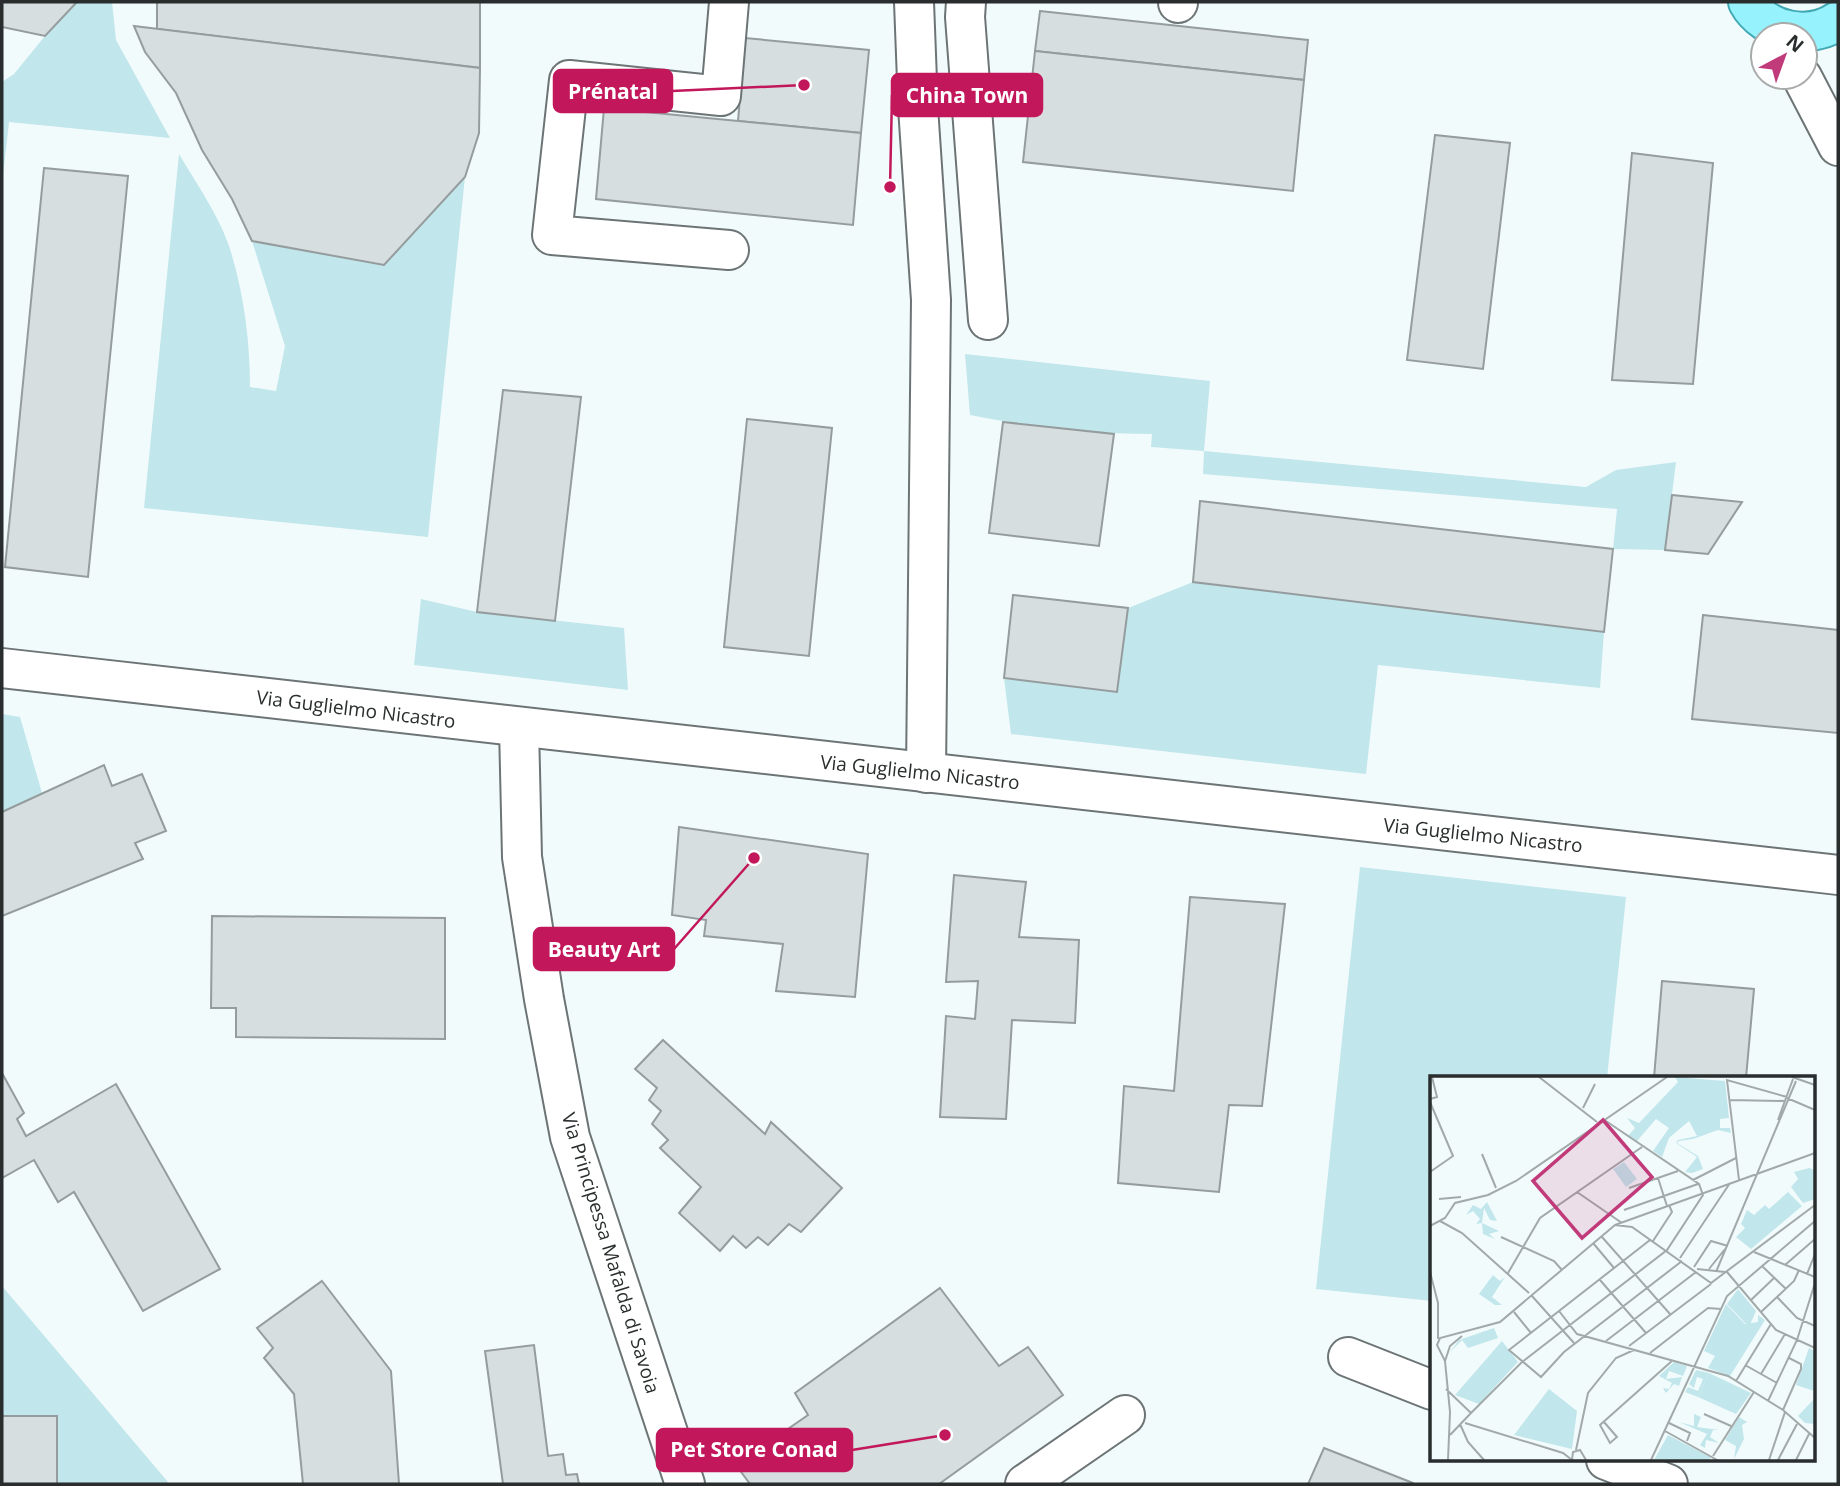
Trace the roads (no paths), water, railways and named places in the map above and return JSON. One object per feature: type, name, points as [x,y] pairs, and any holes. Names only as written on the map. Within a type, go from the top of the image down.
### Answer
[{"type":"main road","points":[[1756,13],[1782,29],[1799,32],[1815,31],[1836,23]]},
{"type":"street","points":[[729,2],[721,96],[569,80],[552,235],[729,250]]},
{"type":"street","points":[[914,2],[931,300],[926,773]]},
{"type":"street","points":[[966,2],[988,320]]},
{"type":"street","points":[[1809,91],[1838,146]]},
{"type":"street","name":"Via Guglielmo Nicastro","points":[[2,668],[1838,875]]},
{"type":"street","name":"Via Principessa Mafalda di Savoia","points":[[519,727],[522,857],[544,999],[570,1137],[685,1484]]},
{"type":"street","points":[[1348,1357],[1430,1389]]},
{"type":"street","points":[[1025,1484],[1125,1415]]},
{"type":"street","points":[[1611,1462],[1668,1484]]},
{"type":"place","name":"Prénatal","points":[[804,85]]},
{"type":"place","name":"China Town","points":[[890,187]]},
{"type":"place","name":"Beauty Art","points":[[754,858]]},
{"type":"place","name":"Pet Store Conad","points":[[945,1435]]}]
